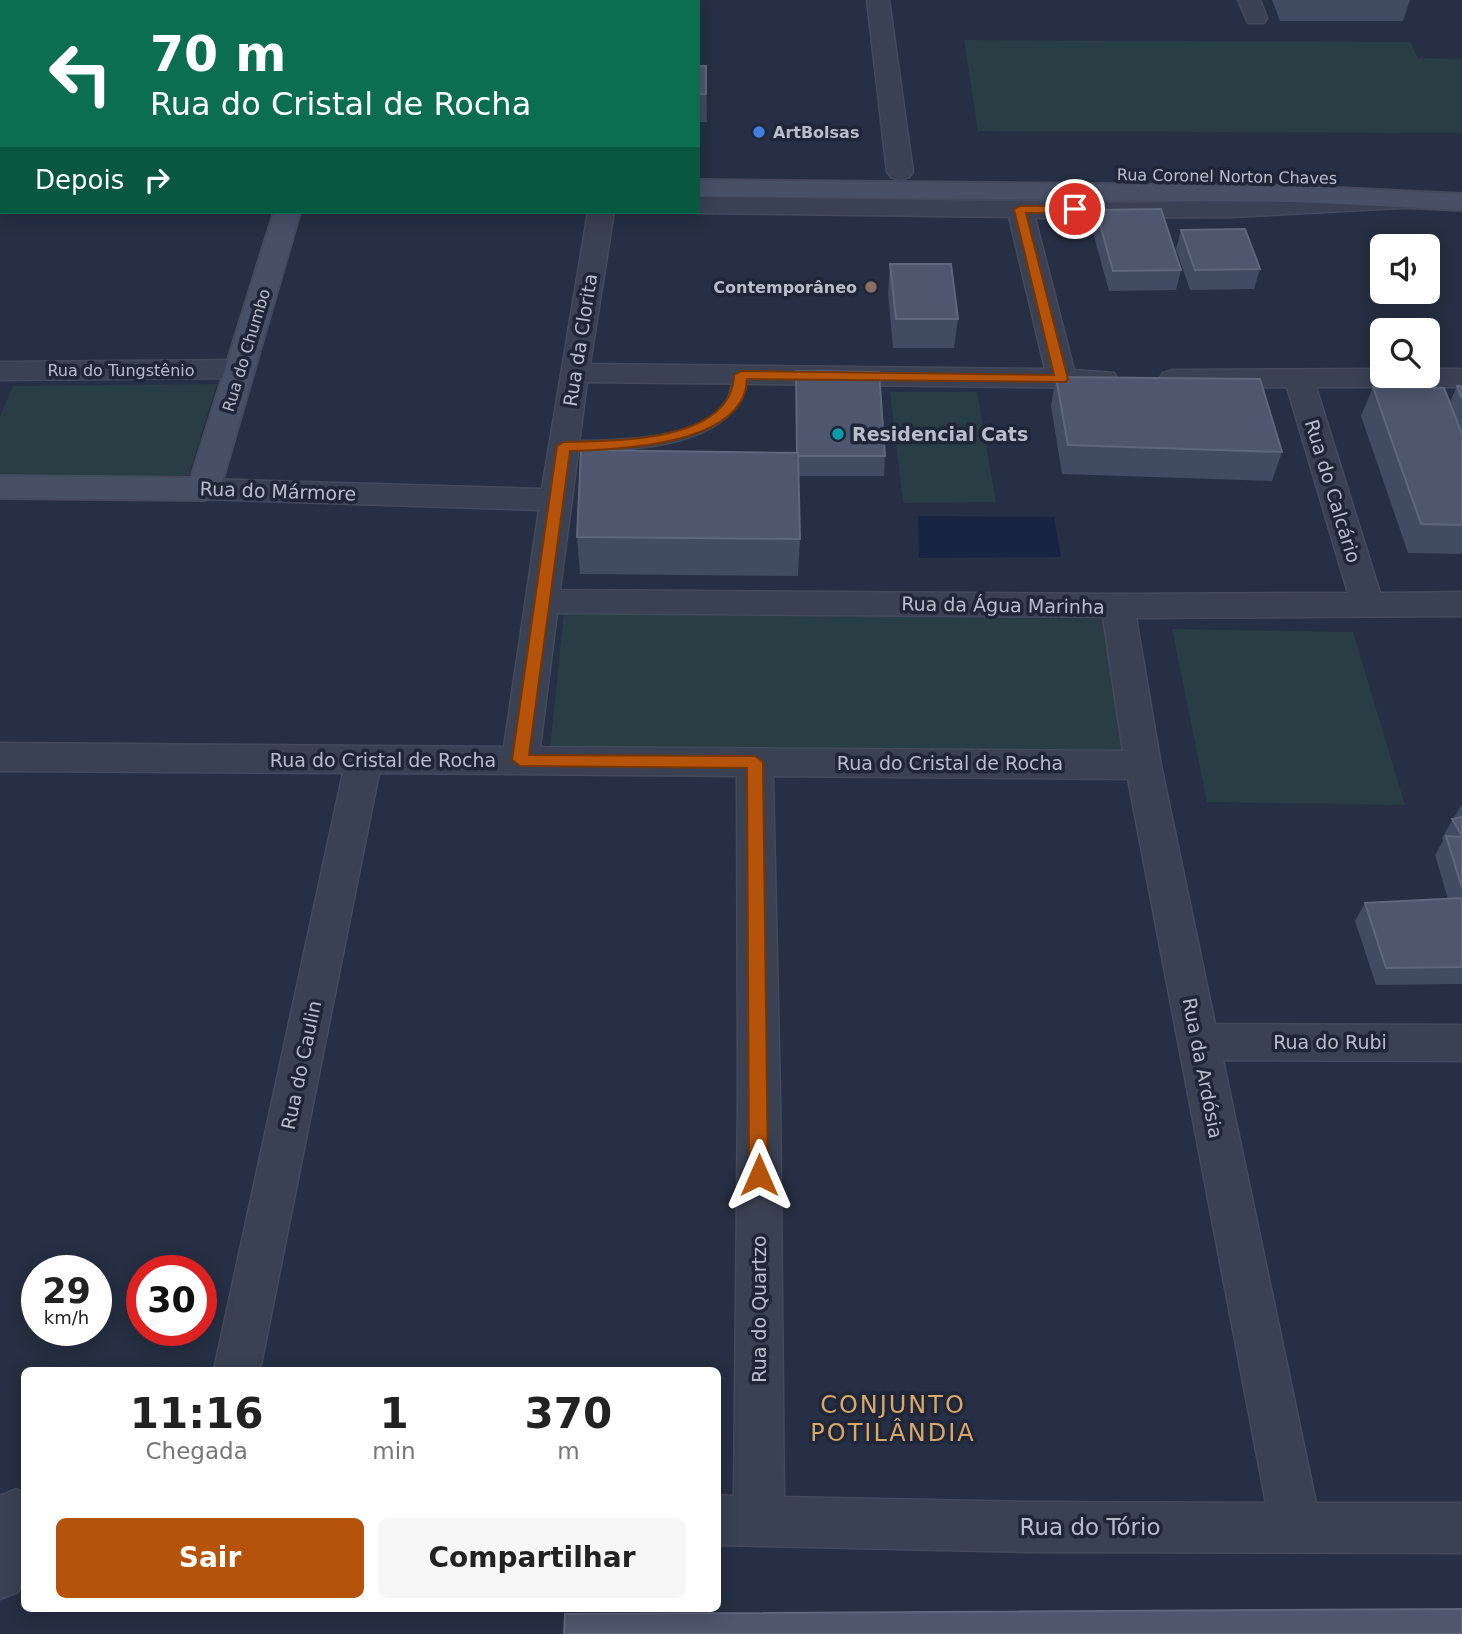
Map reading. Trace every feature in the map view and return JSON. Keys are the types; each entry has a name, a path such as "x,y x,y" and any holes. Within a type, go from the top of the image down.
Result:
{"main road":[{"name":"Rua Coronel Norton Chaves","path":"700,171 1462,178"},
{"name":"Rua Coronel Norton Chaves","path":"700,188 1294,194 1462,202"},
{"name":"Rua do Chumbo","path":"204,489 286,214"},
{"name":"Rua do Mármore","path":"0,487 204,489"}],"street":[{"path":"878,0 901,172"},
{"name":"Rua Coronel Norton Chaves","path":"700,205 1020,209 1278,208 1425,201"},
{"path":"1020,209 1062,379"},
{"name":"Rua da Clorita","path":"520,760 573,373 601,214"},
{"name":"Rua do Tungstênio","path":"0,371 241,369"},
{"path":"573,373 1062,379 1462,378"},
{"name":"Rua do Calcário","path":"1299,379 1367,603"},
{"name":"Rua do Mármore","path":"204,489 556,500"},
{"name":"Rua da Água Marinha","path":"543,601 1118,606 1462,604"},
{"name":"Rua da Ardósia","path":"1118,606 1143,765 1296,1528"},
{"name":"Rua do Cristal de Rocha","path":"0,757 1143,765"},
{"name":"Rua do Caulin","path":"238,1367 364,759"},
{"name":"Rua do Quartzo","path":"738,1520 759,1095 755,762"},
{"name":"Rua do Rubi","path":"1197,1042 1462,1043"},
{"path":"0,1574 13,1514"},
{"name":"Rua do Tório","path":"738,1520 1028,1527 1462,1528"}],"lane":[{"path":"564,446 628,445 690,432 713,419 731,404 740,390 741,375"}],"shaded area":[{"path":"964,40 1410,42 1418,58 1462,59 1462,133 978,131"},
{"path":"217,384 188,478 0,480 0,416 13,386"},
{"path":"890,392 977,392 996,502 903,503"},
{"path":"564,612 1104,619 1128,755 550,748"},
{"path":"1172,629 1353,632 1405,805 1207,802"}],"water":[{"path":"918,516 1054,517 1061,557 919,558"}],"building":[{"path":"700,66 706,66 706,94 700,94"},
{"path":"1161,209 1181,270 1113,271 1096,210"},
{"path":"1245,229 1260,269 1195,270 1181,230"},
{"path":"890,264 951,264 958,319 896,319"},
{"name":"Residencial Cats","path":"796,371 879,372 885,456 798,456"},
{"path":"1056,377 1260,379 1282,452 1068,445"},
{"path":"1457,386 1462,386 1462,399"},
{"path":"1373,388 1444,388 1462,434 1462,525 1421,524"},
{"path":"581,450 798,453 800,539 577,537"},
{"path":"1462,817 1462,836 1452,819"},
{"path":"1446,836 1462,837 1462,888"},
{"path":"1462,898 1462,967 1386,968 1365,903"},
{"path":"1462,1609 1462,1634 564,1634 565,1614"}],"place":[{"name":"ArtBolsas","path":"759,132"},
{"name":"Contemporâneo","path":"871,287"},
{"name":"Residencial Cats","path":"838,434"}],"district":[{"name":"CONJUNTO POTILÂNDIA","path":"893,1419"}],"route":[{"path":"759,1175 755,762 520,760 564,446 628,445 690,432 713,419 731,404 740,390 741,375 1062,379 1020,209 1075,209"}]}
